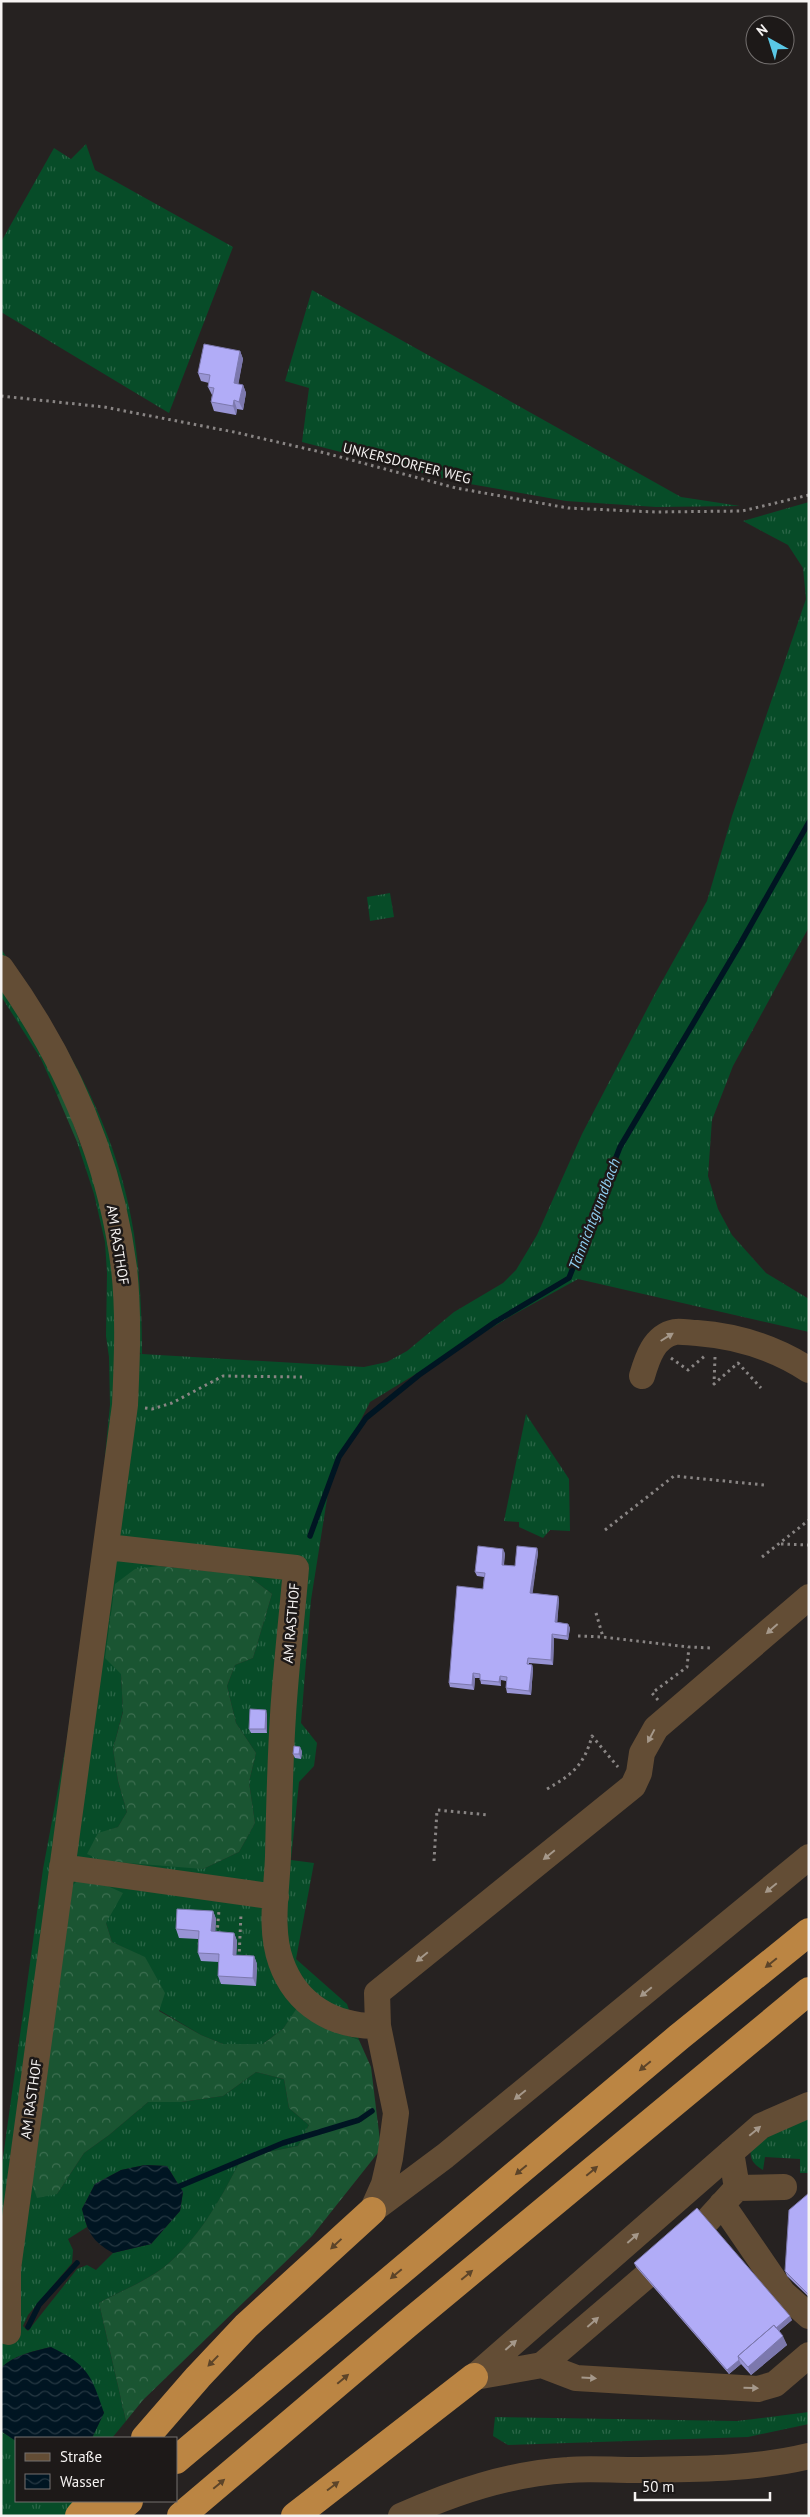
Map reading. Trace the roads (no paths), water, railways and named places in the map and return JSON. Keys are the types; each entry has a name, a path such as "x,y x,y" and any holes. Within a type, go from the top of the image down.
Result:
{"highway":[{"path":"178,2458 679,2037 809,1932"},
{"path":"182,2516 405,2326 809,1991"},
{"path":"146,2437 246,2326 372,2211"},
{"path":"295,2516 474,2377"},
{"path":"79,2516 91,2502"},
{"path":"111,2516 128,2502"}],"lane":[{"name":"AM RASTHOF","path":"1,968 23,998 51,1045 88,1122 99,1154 112,1207 124,1269 127,1319 125,1405 8,2269 8,2332"},
{"path":"642,1376 649,1352 674,1332 724,1336 763,1346 809,1370"},
{"name":"AM RASTHOF","path":"107,1547 296,1568 283,1715 275,1902"},
{"path":"372,2211 384,2184 390,2158 396,2113 378,2026 377,1993 633,1786 640,1773 642,1753 656,1728 809,1597"},
{"path":"372,2211 453,2149 809,1858"},
{"path":"62,1867 275,1902 276,1945 289,1981 303,1998 335,2020 356,2026 378,2026"},
{"path":"474,2377 760,2126 807,2103"},
{"path":"731,2152 722,2205 784,2293 809,2316"},
{"path":"722,2205 784,2187"},
{"path":"474,2377 542,2365 645,2277"},
{"path":"542,2365 576,2378 758,2388 775,2384 809,2355"},
{"path":"401,2516 445,2496 509,2477 568,2470 744,2467 777,2464 809,2456"}],"water":[{"path":"145,2165 167,2166 183,2192 180,2211 151,2244 113,2253 92,2236 82,2209 95,2184 121,2170"},
{"path":"51,2347 73,2359 86,2372 96,2389 104,2413 92,2437 15,2437 15,2440 1,2431 1,2368 12,2360 31,2352"}],"waterway":[{"name":"Tännichtgrundbach","path":"310,1536 339,1457 366,1418 419,1375 495,1322 569,1278 620,1147 739,946 809,822"},
{"path":"180,2186 283,2143 359,2120 372,2111"},
{"path":"28,2327 39,2305 77,2263"}]}
